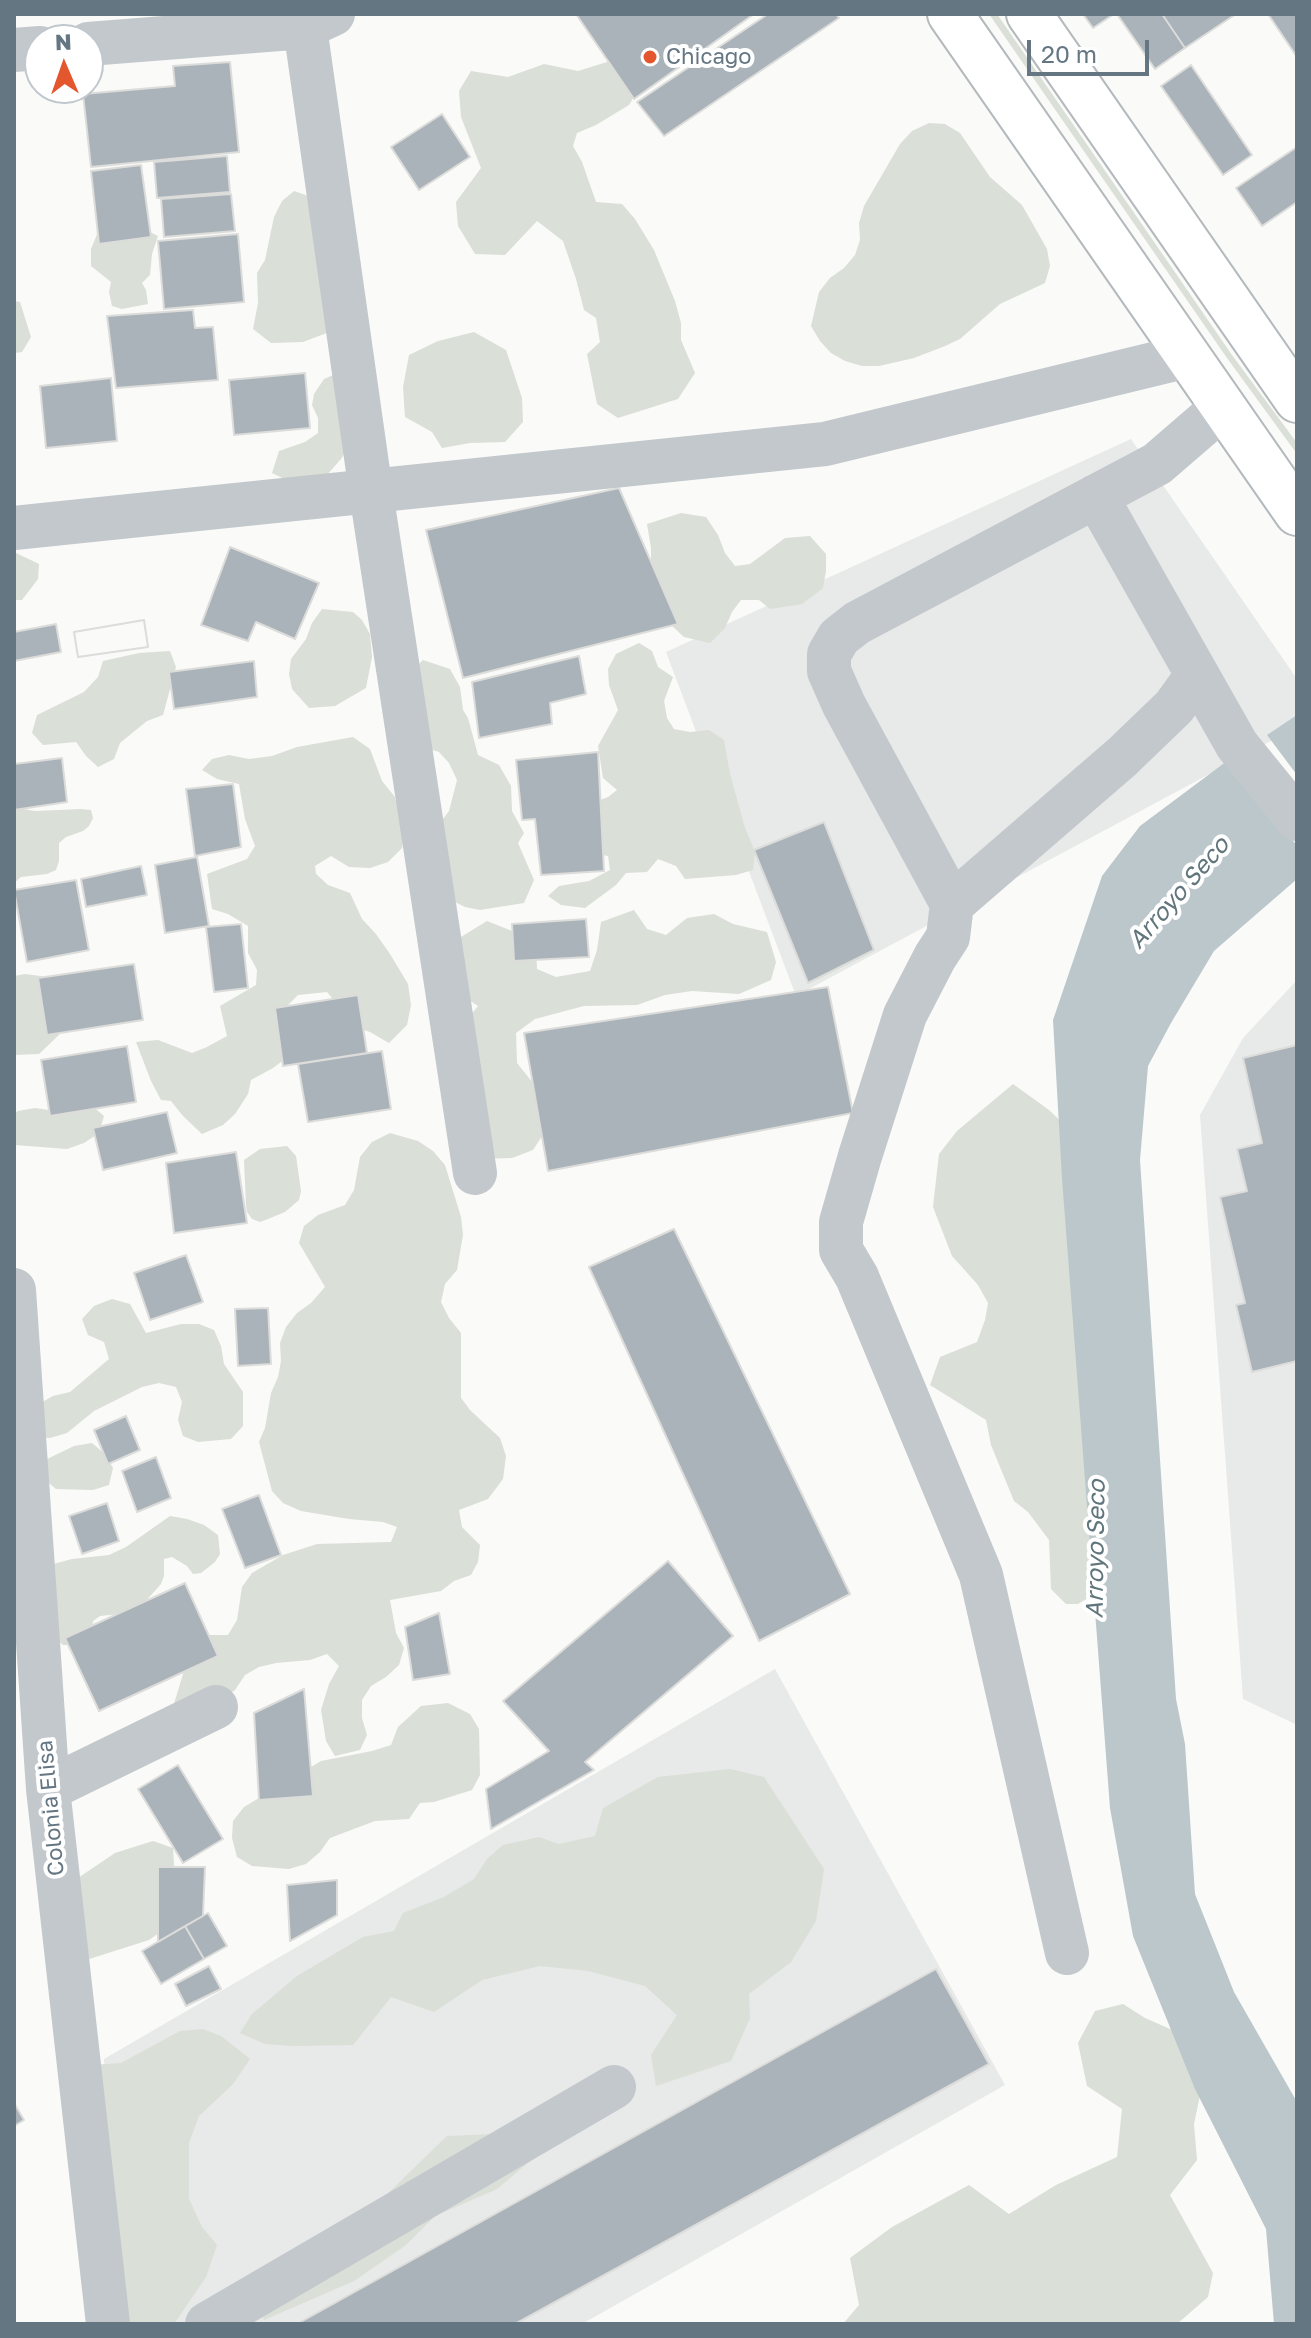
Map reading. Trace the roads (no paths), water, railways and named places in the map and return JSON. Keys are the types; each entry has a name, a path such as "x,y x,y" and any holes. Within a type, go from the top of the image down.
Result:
{"highway":[{"path":"950,14 1297,513"},
{"path":"1029,14 1297,400"}],"street":[{"path":"104,42 319,20 371,492 475,1173"},
{"path":"14,528 825,444 1187,356"},
{"path":"1067,1953 981,1575 857,1277 841,1250 841,1222 905,1015 948,937 952,904 844,705 829,671 829,654 839,637 857,623 1157,464 1223,407"},
{"path":"1096,496 1237,745 1297,819"},
{"path":"952,904 1122,757 1174,707 1197,675"},
{"name":"Colonia Elisa","path":"14,1290 21,1482 48,1789 108,2324"},
{"path":"48,1789 216,1707"},
{"path":"207,2324 614,2087"}],"water":[{"path":"1297,715 1297,775 1267,735"},
{"name":"Arroyo Seco","path":"1231,758 1297,846 1297,879 1214,951 1171,1023 1148,1066 1140,1160 1176,1699 1185,1744 1195,1894 1234,1992 1297,2102 1297,2324 1274,2324 1266,2229 1195,2089 1133,1936 1110,1808 1062,1178 1053,1020 1102,876 1140,826"}],"place":[{"name":"Chicago","path":"650,57"}]}
